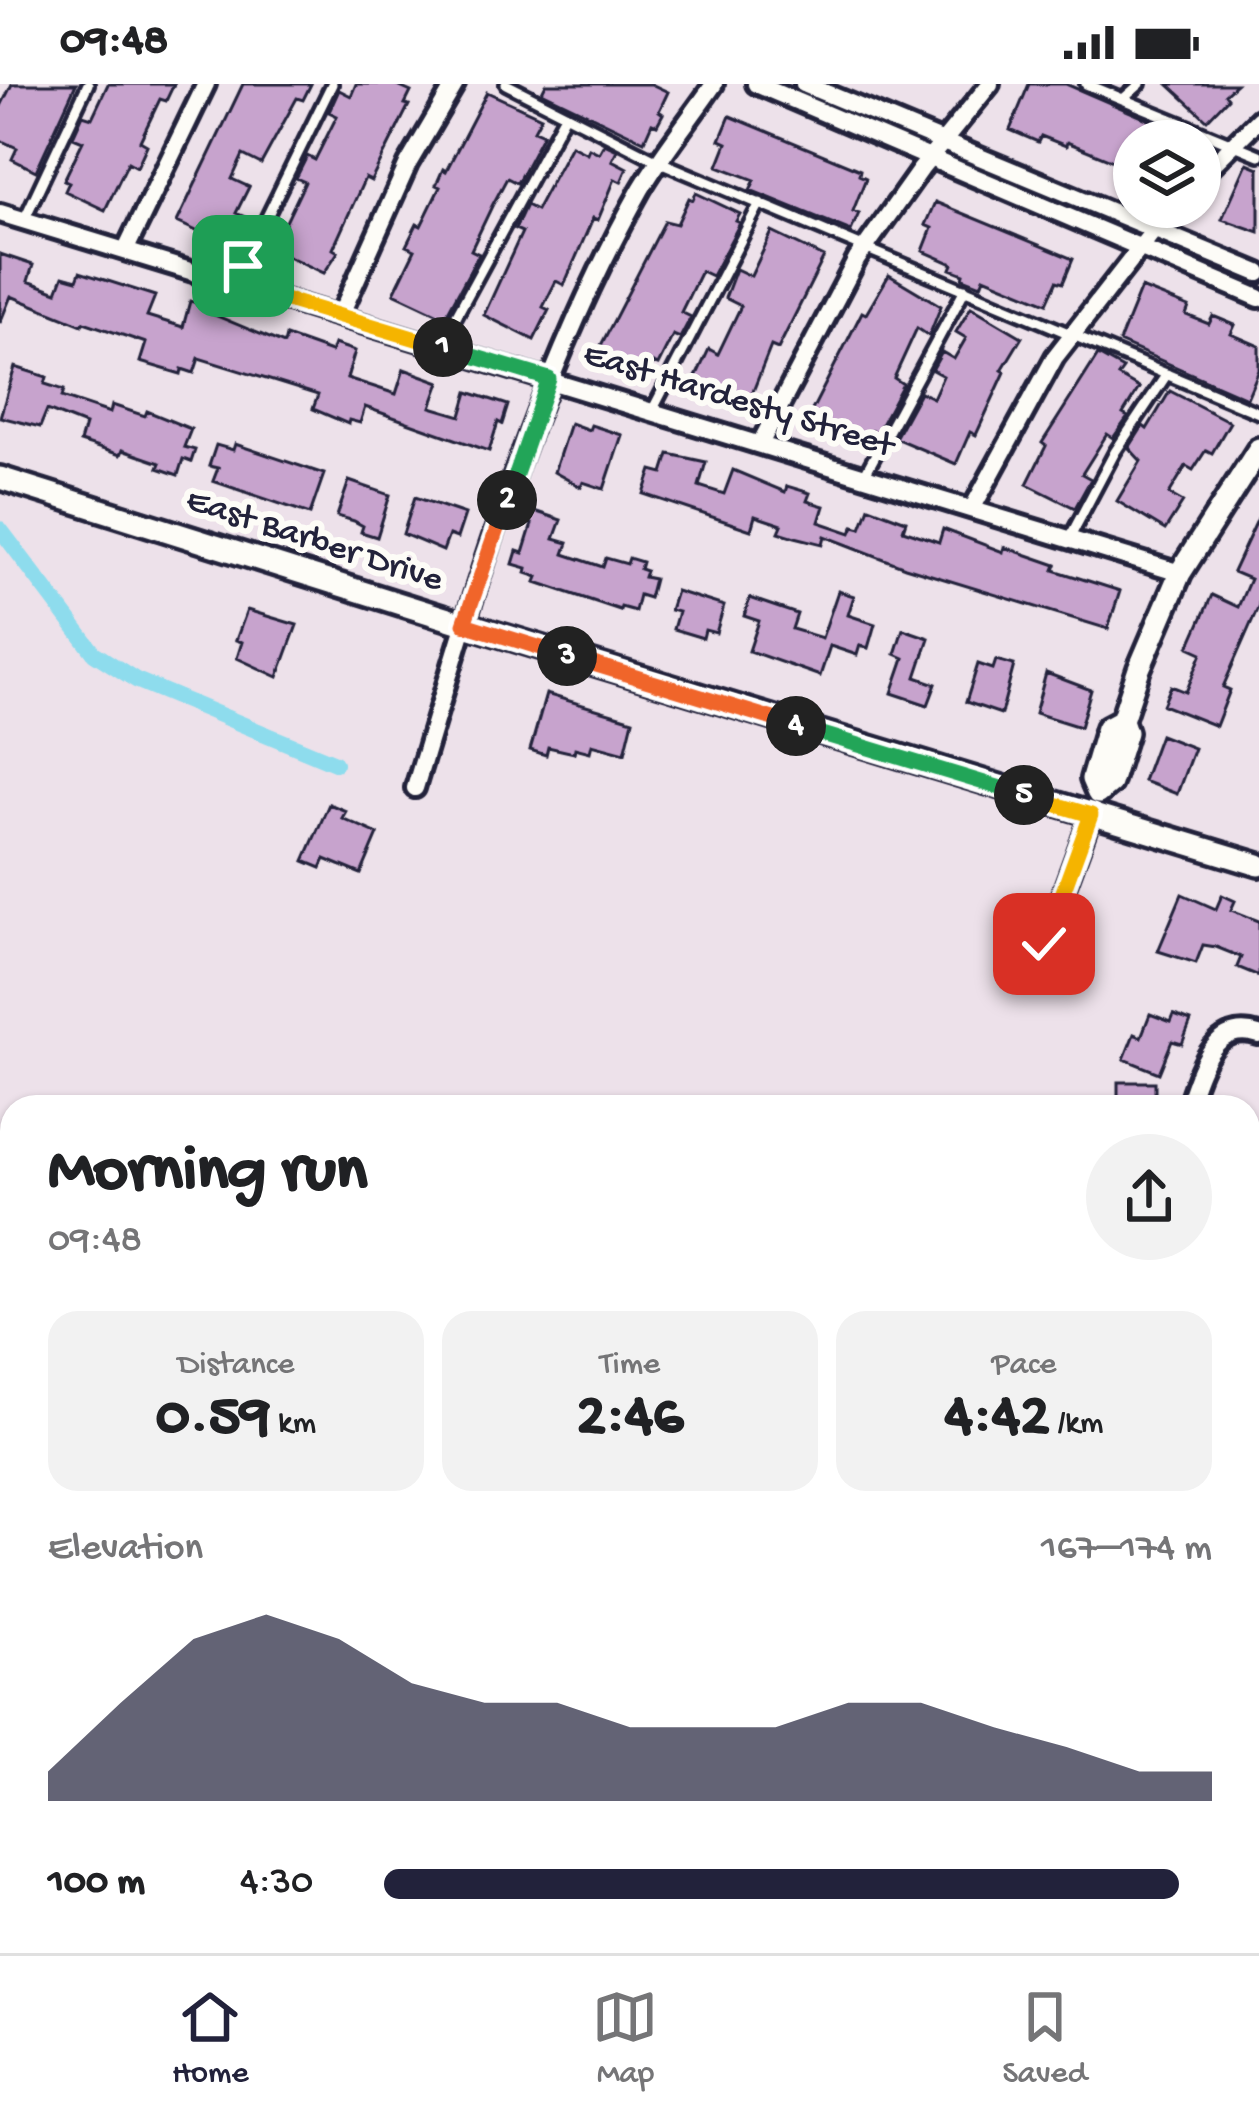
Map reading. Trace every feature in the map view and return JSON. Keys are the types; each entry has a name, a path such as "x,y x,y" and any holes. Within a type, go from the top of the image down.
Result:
{"street":[{"path":"125,251 206,84"},
{"path":"340,316 408,164 455,84"},
{"path":"415,788 464,624 549,379 642,188 714,84"},
{"path":"756,84 1259,298"},
{"path":"804,84 1113,212"},
{"path":"760,444 866,248 990,84"},
{"path":"1221,155 1259,118"},
{"name":"East Hardesty Street","path":"0,213 1180,573"},
{"path":"972,509 1071,334 1153,228 1259,273"},
{"path":"1044,944 1098,793 1092,779 1107,728 1122,720 1180,573 1259,449"},
{"name":"East Barber Drive","path":"0,478 1259,865"},
{"path":"1192,1095 1211,1048 1226,1033 1244,1030 1259,1035"}],"lane":[{"path":"24,220 88,84"},
{"path":"234,284 332,84"},
{"path":"506,84 660,162 1259,413"},
{"path":"1086,84 1259,155"},
{"path":"1123,99 1140,84"},
{"path":"440,346 564,117"},
{"path":"652,411 760,203"},
{"path":"864,476 965,289"},
{"path":"1069,539 1115,452 1167,374"}],"building":[{"path":"12,84 76,84 36,171 12,159 17,148 0,140 0,108"},
{"path":"108,84 174,84 166,101 160,99 140,141 147,145 137,167 128,162 105,210 65,191 69,182 64,180 83,141 73,137 83,115 92,118"},
{"path":"243,84 311,84 303,100 297,98 261,164 243,155 232,179 249,187 236,213 245,217 227,245 177,222"},
{"path":"356,84 393,84 411,92 405,104 409,105 371,181 365,178 333,249 338,252 324,273 273,249 305,182 296,178 307,156 315,160 337,116 329,112 339,90 351,96"},
{"path":"546,84 651,84 668,92 659,111 663,114 657,125 652,123 644,141 542,92"},
{"path":"1029,84 1066,84 1149,120 1113,120 1113,161 1067,142 1066,146 1041,136 1038,142 1010,130"},
{"path":"1168,84 1236,84 1207,120"},
{"path":"487,92 541,117 534,130 543,134 517,183 507,178 492,206 471,250 479,254 445,317 394,293 415,250 406,246 417,224 421,226 440,187 436,185 443,169 446,171"},
{"path":"730,116 860,170 859,175 866,178 851,231 750,190 755,180 718,166 727,143 720,140"},
{"path":"604,144 617,150 612,160 627,168 621,182 615,179 598,220 593,218 564,285 556,281 534,340 484,315 522,232 515,229 526,205 536,210 571,145 599,153"},
{"path":"1247,163 1259,168 1259,232 1222,219"},
{"path":"696,193 740,214 736,221 740,223 712,276 701,271 681,312 691,317 680,338 673,335 648,376 598,351 665,221 677,224"},
{"path":"935,202 1073,259 1063,283 1057,281 1047,303 984,277 981,285 963,278 964,274 951,269 953,264 923,251 932,228 925,225"},
{"path":"772,232 824,257 778,349 771,346 748,404 695,379 709,349 718,354 741,306 725,298 736,269 751,276"},
{"path":"0,254 33,265 28,281 57,292 63,276 77,280 80,272 155,296 147,316 183,327 190,301 214,308 212,314 284,344 286,336 331,352 334,344 355,351 347,378 396,394 404,369 440,382 431,407 461,416 468,392 508,405 502,424 498,422 489,451 365,407 360,423 349,420 348,424 313,409 318,395 199,358 194,373 182,369 181,374 140,362 146,343 82,325 11,296 0,323"},
{"path":"889,275 941,306 929,336 917,328 894,378 903,384 867,442 809,416 862,312 866,314"},
{"path":"1141,288 1189,307 1186,315 1209,324 1213,316 1235,325 1231,334 1259,346 1259,370 1247,398 1119,342"},
{"path":"971,307 1022,337 1002,370 976,435 970,432 956,464 895,438 920,392 933,398 943,376 932,370 942,352 954,359 966,338 956,332"},
{"path":"1098,355 1123,369 1118,376 1139,388 1123,414 1128,417 1113,438 1107,434 1082,474 1091,479 1075,508 1027,484 1046,446 1042,443"},
{"path":"15,367 47,377 45,384 64,390 62,397 110,413 112,405 145,416 147,411 191,429 184,447 195,450 191,462 183,459 178,475 158,468 160,463 122,450 120,455 80,442 85,425 47,410 40,427 0,417"},
{"path":"1170,391 1230,422 1212,453 1206,450 1193,470 1186,466 1169,494 1183,502 1165,530 1117,501 1141,461 1129,448"},
{"path":"570,423 622,435 604,489 583,482 581,487 554,472"},
{"path":"235,444 324,474 310,514 213,481 218,468 209,466 216,445 233,450"},
{"path":"669,454 706,462 699,486 724,494 733,470 785,492 787,486 810,493 807,501 824,506 819,522 851,533 854,526 861,528 869,507 906,521 903,530 939,542 943,529 1003,552 1004,547 1056,565 1054,570 1120,591 1108,629 905,567 825,536 823,544 795,537 779,532 782,525 755,516 751,530 644,494 652,470 663,473"},
{"path":"349,481 390,495 377,537 337,516"},
{"path":"415,497 465,514 457,538 449,535 443,551 403,534"},
{"path":"531,510 561,520 554,539 568,543 564,554 603,567 606,558 627,564 629,558 642,562 644,577 654,579 649,598 639,595 635,611 620,610 536,582 538,577 526,573 527,568 513,564 517,551 523,553"},
{"path":"1259,516 1259,605 1223,687 1230,690 1216,726 1163,705 1171,686 1186,692 1202,653 1189,647 1212,595 1238,607 1250,579 1233,572"},
{"path":"676,591 724,606 716,633 705,630 703,638 673,629 678,612 670,610"},
{"path":"838,591 854,596 848,615 875,624 868,648 860,645 857,655 830,646 820,676 749,651 759,621 744,616 750,598 797,614 792,629 822,638"},
{"path":"247,610 297,625 278,677 237,658 242,642 236,640"},
{"path":"903,629 929,638 916,677 936,684 928,705 892,693 904,658 895,654"},
{"path":"996,660 1014,665 1001,714 966,702 978,664 993,669"},
{"path":"1046,673 1091,690 1080,727 1035,713"},
{"path":"546,694 633,720 625,753 592,744 590,752 548,747 546,755 530,750"},
{"path":"1160,735 1194,748 1177,794 1143,781"},
{"path":"329,804 346,811 342,818 378,834 361,874 325,859 321,868 304,861"},
{"path":"1182,894 1216,909 1222,895 1235,901 1231,910 1259,921 1259,976 1237,967 1241,957 1216,947 1203,945 1196,963 1158,951"},
{"path":"1150,1014 1171,1022 1174,1015 1191,1021 1182,1044 1172,1041 1159,1073 1124,1059 1134,1034 1141,1037"},
{"path":"1118,1082 1155,1082 1155,1095 1118,1095"}],"waterway":[{"path":"0,529 94,653 136,680 335,763"}],"route":[{"path":"243,266 234,284 549,379 464,624 1091,815 1044,944"}]}
